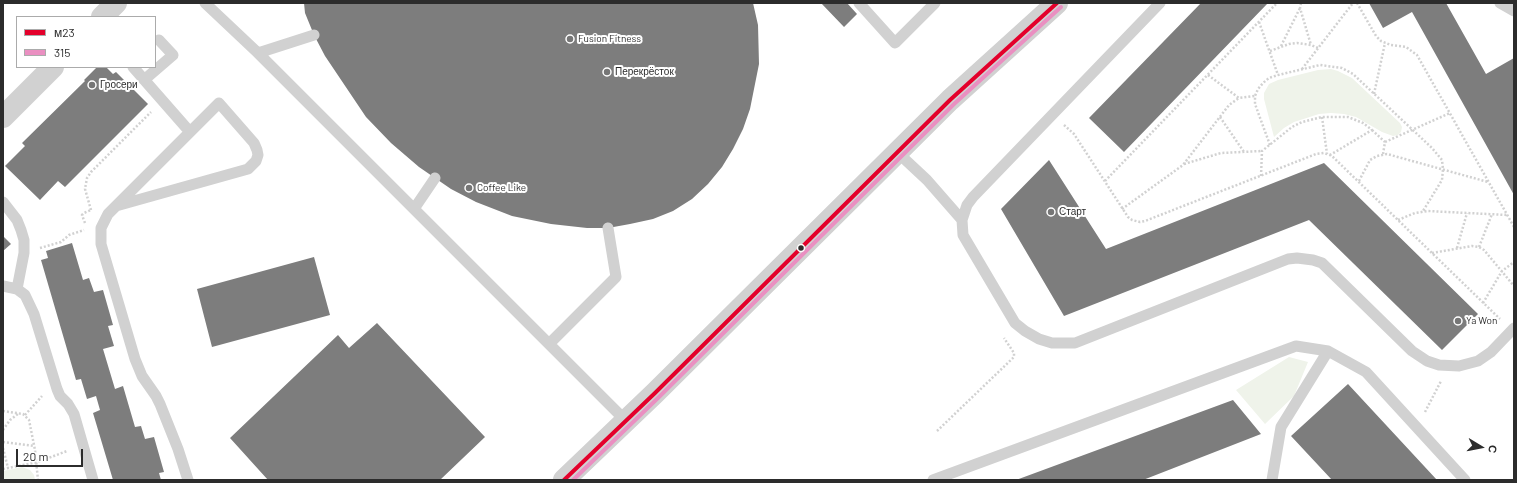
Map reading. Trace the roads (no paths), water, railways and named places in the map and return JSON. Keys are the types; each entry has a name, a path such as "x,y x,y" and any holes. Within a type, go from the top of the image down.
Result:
{"street":[{"path":"103,16 116,3"},
{"path":"564,480 950,100 1057,3"},
{"path":"3,117 52,68"}],"lane":[{"path":"205,3 626,420"},
{"path":"859,3 895,43 935,3"},
{"path":"1160,3 972,197 966,205 962,220 963,235 1015,323 1039,339 1052,342 1075,342 1288,259 1304,258 1322,263 1412,351 1427,361 1449,367 1478,361 1491,352 1514,328"},
{"path":"1500,3 1514,11"},
{"path":"258,54 314,35"},
{"path":"144,80 173,55 159,40"},
{"path":"134,68 190,132"},
{"path":"116,206 248,169 256,161 258,155 257,150 254,143 219,103 190,132 116,206 108,214 103,223 100,234 101,244 135,359 142,376 152,389 160,404 178,449 188,480"},
{"path":"897,152 927,180 962,220"},
{"path":"414,209 435,178"},
{"path":"3,202 11,212 21,230 24,240 24,253 17,289"},
{"path":"548,344 616,277 608,228"},
{"path":"3,286 17,289 26,295 34,314 60,396 68,404 74,414 93,480"},
{"path":"933,480 1296,346 1328,351 1366,372 1465,480"},
{"path":"1272,480 1281,427 1328,351"}],"place":[{"name":"Fusion Fitness","path":"570,39"},
{"name":"Перекрёсток","path":"607,72"},
{"name":"Гросери","path":"92,85"},
{"name":"Coffee Like","path":"469,188"},
{"name":"Старт","path":"1051,212"},
{"name":"Ya Won","path":"1458,321"}]}
